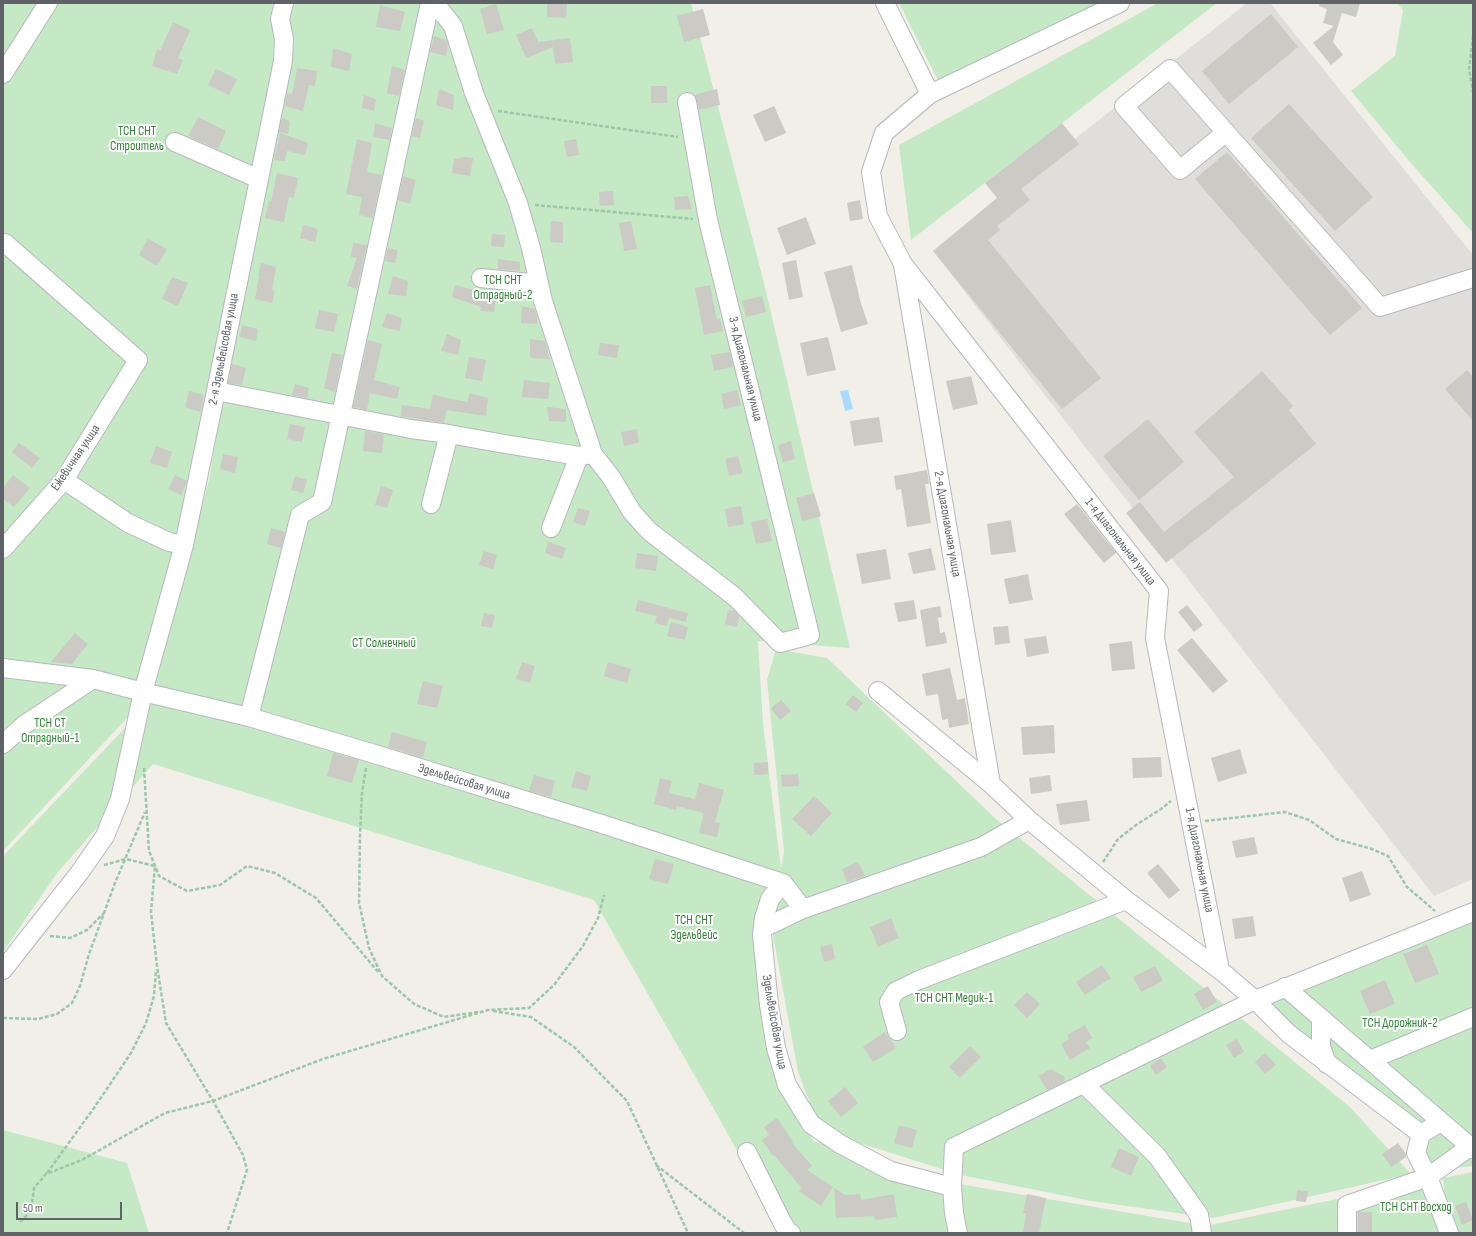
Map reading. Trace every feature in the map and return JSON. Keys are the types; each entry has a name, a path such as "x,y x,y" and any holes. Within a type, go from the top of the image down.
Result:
{"street":[{"path":"3,74 48,3"},
{"name":"2-я Эдельвейсовая улица","path":"3,970 80,872 104,836 120,799 143,692 184,545 216,391 283,61 284,39 280,19 284,3"},
{"path":"249,717 300,515 322,502 430,3"},
{"path":"435,3 453,26 474,93 518,203 531,248 543,301 586,455 551,528"},
{"path":"885,3 930,94"},
{"path":"903,264 878,216 872,172 884,133 930,94 1120,3"},
{"path":"1225,133 1180,170 1124,106 1170,69 1225,133 1380,306 1473,278"},
{"name":"3-я Диагональная улица","path":"586,455 611,477 632,512 649,531 735,597 780,643 810,635 708,220 687,102"},
{"path":"175,142 259,179"},
{"name":"Ежевичная улица","path":"3,549 64,480 138,360 4,245"},
{"name":"2-я Диагональная улица","path":"903,264 990,784"},
{"name":"1-я Диагональная улица","path":"903,264 1159,591 1155,638 1220,970"},
{"path":"481,278 539,284"},
{"path":"216,391 410,429 586,455"},
{"path":"431,504 449,434"},
{"path":"64,480 128,523 169,542 184,545"},
{"name":"Эдельвейсовая улица","path":"3,668 93,679 249,717 602,824 783,883 770,899 764,918 762,935 769,1005 776,1048 787,1085 811,1124 840,1144 891,1171 952,1187"},
{"path":"3,744 24,725 93,679"},
{"path":"878,691 1126,900 1220,970 1255,1000 1289,1034 1421,1134"},
{"path":"770,925 803,909 981,847 1030,820"},
{"path":"783,883 803,909"},
{"path":"897,1031 889,1002 896,991 919,980 1126,900"},
{"path":"958,1233 952,1187 954,1148 1255,1000 1473,912"},
{"path":"1285,988 1472,1147 1428,1177 1347,1205 1347,1233"},
{"path":"1370,1060 1473,1017"},
{"path":"1321,1018 1321,1046 1327,1064"},
{"path":"1084,1084 1157,1156 1199,1215 1202,1233"},
{"path":"1441,1122 1421,1134 1416,1153 1428,1177 1449,1233"},
{"path":"746,1152 782,1222 790,1233"}],"path":[{"path":"1473,36 1469,69 1473,92"},
{"path":"481,109 694,139"},
{"path":"518,203 708,220"},
{"path":"368,752 362,792 360,821 359,903 369,948 382,976"},
{"path":"144,761 149,851 159,876 187,891 220,885 247,866 275,873 316,898 382,976 414,1004 444,1017 488,1010 529,1008 554,985 583,946 598,918 604,895"},
{"path":"1095,874 1118,839 1161,809 1185,789"},
{"path":"3,1018 38,1019 56,1014 72,1002 80,986 89,954 115,883 146,810"},
{"path":"1191,822 1285,812 1309,820 1336,839 1372,849 1388,856 1407,887 1447,922"},
{"path":"103,865 126,859 155,866"},
{"path":"155,866 151,912 156,966 166,1023 214,1101 243,1155 246,1170 227,1233"},
{"path":"35,930 50,936 70,938 87,930 104,912"},
{"path":"20,1222 31,1211 34,1188 94,1108 130,1053 146,1023 154,996 156,966"},
{"path":"46,1174 82,1160 165,1113 214,1101 323,1059 488,1010 530,1017 574,1048 627,1101 688,1233"},
{"path":"656,1165 744,1233"}],"shaded area":[{"path":"1247,3 1270,3 1473,255 1473,879 1434,896 933,251"}],"green space":[{"path":"3,3 691,3 763,279 850,648 758,641 763,724 781,869 784,851 767,680 776,649 827,658 996,819 1350,1107 1411,1174 1213,1218 1091,1201 961,1175 853,1141 815,1116 798,1072 773,935 779,892 766,932 780,1035 813,1141 965,1185 1207,1226 1208,1233 782,1233 719,1118 594,900 153,764 57,873 3,952 3,856 146,706 140,704 3,851 3,676 65,686 3,671","holes":["277,131 219,421 209,480 195,531"]},
{"path":"899,3 1105,3 942,88"},
{"path":"1158,3 1217,3 911,240 899,145"},
{"path":"1397,3 1473,3 1473,233 1410,162 1351,91 1395,56 1403,10"},
{"name":"ТСН Дорожник-2","path":"1473,915 1473,1166 1429,1170 1420,1151 1426,1137 1319,1052 1266,1002"},
{"path":"3,1130 127,1163 149,1233 3,1233"},
{"path":"1473,1172 1473,1233 1455,1233 1445,1197 1443,1178"},
{"name":"ТСН СНТ Восход","path":"1435,1179 1450,1233 1212,1233 1210,1225"}],"water":[{"path":"848,390 853,409 845,411 840,391"}],"building":[{"path":"547,3 567,3 566,18 547,17"},
{"path":"1320,3 1360,3 1356,17 1342,13 1333,42 1343,55 1331,65 1313,43 1334,26 1323,23 1327,9 1319,6"},
{"path":"496,4 504,30 487,34 480,9"},
{"path":"380,5 405,12 400,31 376,27"},
{"path":"703,9 710,35 684,42 677,16"},
{"path":"1271,14 1298,47 1229,104 1202,71"},
{"path":"173,22 190,30 178,58 183,60 177,74 152,66 157,49 160,51"},
{"path":"532,28 538,42 570,38 573,62 555,64 553,47 526,58 516,35"},
{"path":"434,36 446,40 448,45 446,56 430,52"},
{"path":"333,48 352,54 349,71 331,67"},
{"path":"392,66 405,70 399,96 387,93"},
{"path":"297,68 317,71 315,86 309,85 303,111 285,106 287,93 292,94"},
{"path":"216,69 237,79 229,95 208,85"},
{"path":"651,86 667,86 667,103 651,103"},
{"path":"439,89 454,95 453,110 436,105"},
{"path":"717,89 720,105 699,110 697,100 694,95"},
{"path":"364,95 376,99 374,111 362,108"},
{"path":"1289,104 1373,197 1335,231 1251,138"},
{"path":"774,106 786,133 765,142 753,115"},
{"path":"198,117 226,131 218,149 188,136"},
{"path":"282,118 290,121 288,134 279,132"},
{"path":"416,118 424,121 420,138 412,136"},
{"path":"375,123 392,128 390,140 373,137"},
{"path":"1062,123 1079,144 1021,189 1030,200 997,226 1000,230 988,240 1101,378 1062,409 933,251 997,198 985,183"},
{"path":"280,133 308,143 305,155 287,151 285,161 274,160"},
{"path":"357,139 372,143 367,172 382,175 373,218 359,215 362,197 346,194"},
{"path":"576,139 579,155 567,157 564,141"},
{"path":"1227,152 1362,308 1330,335 1195,179"},
{"path":"465,157 473,158 470,176 452,173 454,159"},
{"path":"277,173 298,178 294,198 289,197 284,222 265,218 269,201 271,201"},
{"path":"403,176 416,180 410,204 398,200"},
{"path":"613,191 614,205 600,206 599,192"},
{"path":"688,196 692,209 675,210 674,197"},
{"path":"860,200 863,219 850,221 847,203"},
{"path":"806,217 816,244 787,255 777,228"},
{"path":"551,221 563,222 563,243 550,242"},
{"path":"631,221 637,249 624,251 619,223"},
{"path":"303,225 318,229 315,242 300,238"},
{"path":"492,234 505,235 504,247 491,246"},
{"path":"148,239 167,249 157,266 139,255"},
{"path":"353,243 367,245 357,289 347,286 357,258 351,257"},
{"path":"388,248 398,250 395,263 385,261"},
{"path":"498,259 520,262 520,271 498,269"},
{"path":"796,260 803,297 789,300 782,263"},
{"path":"261,263 276,267 272,290 275,291 272,303 255,299"},
{"path":"852,265 860,300 868,324 841,332 824,272"},
{"path":"393,276 408,281 406,296 388,294"},
{"path":"172,277 188,283 178,306 162,299"},
{"path":"455,285 496,296 494,312 480,311 481,307 452,297"},
{"path":"710,285 717,320 720,319 723,331 704,335 695,288"},
{"path":"762,296 766,312 746,317 742,301"},
{"path":"522,306 534,309 537,316 537,324 521,323"},
{"path":"319,310 338,314 334,332 315,328"},
{"path":"387,313 402,318 400,331 382,327"},
{"path":"242,325 258,329 256,341 240,337"},
{"path":"447,334 461,340 458,355 441,351"},
{"path":"828,337 836,370 807,376 800,343"},
{"path":"530,339 545,341 550,359 530,358"},
{"path":"368,340 382,344 374,380 400,387 397,399 370,393 367,410 353,407"},
{"path":"600,343 619,345 617,358 598,355"},
{"path":"730,352 733,367 714,371 711,355"},
{"path":"332,353 343,355 335,392 324,388"},
{"path":"469,357 486,360 482,381 465,378"},
{"path":"232,364 246,368 242,385 228,383"},
{"path":"1467,370 1473,377 1473,421 1445,389"},
{"path":"1262,371 1293,406 1289,410 1316,444 1166,563 1126,513 1140,502 1164,532 1234,477 1194,432"},
{"path":"971,376 978,404 953,410 946,381"},
{"path":"524,380 550,383 548,399 522,397"},
{"path":"295,384 309,388 307,398 292,395"},
{"path":"737,390 741,405 724,409 721,394"},
{"path":"189,391 204,395 201,412 185,407"},
{"path":"470,393 488,398 486,416 447,410 444,423 401,416 402,405 430,409 433,395 467,402"},
{"path":"547,407 566,409 566,422 549,421"},
{"path":"879,417 883,442 854,446 850,421"},
{"path":"1148,419 1184,462 1139,500 1103,456"},
{"path":"290,424 305,427 302,442 287,439"},
{"path":"637,429 639,443 624,446 621,432"},
{"path":"365,431 384,434 382,453 363,451"},
{"path":"791,441 795,459 783,462 778,445"},
{"path":"19,443 40,458 32,468 12,452"},
{"path":"156,446 172,452 167,468 150,463"},
{"path":"223,454 238,457 235,473 220,469"},
{"path":"738,456 743,473 729,476 725,459"},
{"path":"927,470 929,484 925,484 931,523 907,527 901,489 896,490 894,476"},
{"path":"13,475 30,488 14,507 3,499 3,488"},
{"path":"175,475 187,481 181,495 168,489"},
{"path":"295,476 307,480 303,493 291,490"},
{"path":"381,486 393,490 387,508 375,505"},
{"path":"814,493 821,516 802,521 796,498"},
{"path":"1077,504 1116,553 1104,563 1064,514"},
{"path":"741,506 744,524 728,527 725,509"},
{"path":"578,508 590,511 585,526 573,522"},
{"path":"767,519 772,541 756,544 751,522"},
{"path":"1011,520 1016,552 991,555 987,524"},
{"path":"271,528 285,532 281,548 267,544"},
{"path":"548,542 566,548 562,559 545,553"},
{"path":"931,548 936,570 913,574 908,553"},
{"path":"886,549 891,579 862,584 856,554"},
{"path":"484,551 497,555 493,569 479,565"},
{"path":"637,553 658,556 656,571 635,568"},
{"path":"1028,574 1033,600 1009,604 1004,579"},
{"path":"638,600 688,613 686,622 669,618 667,626 655,623 657,616 635,611"},
{"path":"914,600 917,619 898,622 894,603"},
{"path":"1187,605 1203,625 1194,632 1178,612"},
{"path":"940,606 942,617 938,618 940,633 945,632 947,643 926,647 920,610"},
{"path":"728,610 734,611 739,616 737,627 725,624"},
{"path":"484,613 495,615 492,628 481,626"},
{"path":"671,622 688,627 685,640 667,636"},
{"path":"1008,626 1010,643 995,645 993,627"},
{"path":"75,633 88,644 72,664 51,662"},
{"path":"1046,636 1049,653 1027,657 1024,639"},
{"path":"1192,638 1228,681 1213,693 1177,650"},
{"path":"1132,641 1135,669 1112,671 1109,644"},
{"path":"522,662 535,666 530,683 516,679"},
{"path":"608,662 631,669 627,683 604,676"},
{"path":"950,668 957,700 965,698 969,724 949,728 948,719 942,720 938,694 926,696 922,674"},
{"path":"423,681 443,686 437,708 417,704"},
{"path":"853,695 863,703 856,712 846,704"},
{"path":"781,700 791,711 780,720 771,708"},
{"path":"1054,725 1055,753 1023,755 1021,727"},
{"path":"392,732 427,742 423,758 388,747"},
{"path":"1240,749 1247,773 1218,782 1211,758"},
{"path":"333,753 359,760 352,783 327,776"},
{"path":"1161,757 1162,777 1133,778 1132,758"},
{"path":"768,762 768,774 754,775 754,763"},
{"path":"576,771 591,776 587,791 571,787"},
{"path":"798,774 799,786 782,787 781,775"},
{"path":"534,775 555,781 551,797 529,791"},
{"path":"1050,775 1052,791 1031,794 1029,778"},
{"path":"660,778 672,781 669,793 695,799 699,783 724,790 715,822 720,823 717,837 699,833 704,813 677,806 676,810 654,804"},
{"path":"814,796 832,813 811,836 792,819"},
{"path":"1087,800 1090,821 1060,825 1056,804"},
{"path":"1254,837 1258,854 1236,858 1232,841"},
{"path":"655,859 674,864 668,884 649,879"},
{"path":"858,862 865,876 847,882 842,869"},
{"path":"1158,864 1180,890 1169,899 1147,873"},
{"path":"1362,871 1371,895 1350,902 1342,878"},
{"path":"1253,916 1256,936 1235,939 1232,919"},
{"path":"891,918 899,938 878,947 870,927"},
{"path":"832,944 835,959 824,962 820,947"},
{"path":"1427,945 1439,974 1415,983 1403,954"},
{"path":"1102,965 1111,978 1085,995 1076,982"},
{"path":"1155,966 1163,981 1141,992 1133,977"},
{"path":"1385,980 1395,1004 1370,1014 1360,991"},
{"path":"1208,986 1217,1002 1203,1010 1194,994"},
{"path":"1027,992 1040,1004 1027,1018 1014,1005"},
{"path":"1085,1025 1092,1038 1086,1042 1090,1048 1070,1060 1061,1044 1069,1039 1067,1035"},
{"path":"885,1032 896,1048 873,1062 863,1047"},
{"path":"1237,1039 1244,1052 1234,1058 1226,1045"},
{"path":"970,1046 981,1057 960,1078 949,1067"},
{"path":"1265,1053 1276,1065 1265,1074 1255,1062"},
{"path":"1161,1058 1167,1067 1156,1075 1150,1066"},
{"path":"1051,1069 1065,1077 1064,1082 1047,1090 1039,1076"},
{"path":"845,1087 858,1103 841,1117 828,1101"},
{"path":"777,1118 793,1142 792,1143 812,1166 807,1170 833,1187 821,1206 799,1191 801,1187 774,1155 773,1156 762,1140 769,1135 764,1127"},
{"path":"899,1125 917,1130 912,1148 894,1143"},
{"path":"1398,1143 1406,1154 1406,1157 1391,1167 1382,1154"},
{"path":"1119,1148 1139,1157 1131,1176 1111,1167"},
{"path":"834,1188 845,1195 860,1194 861,1200 894,1194 897,1217 875,1220 874,1216 836,1218"},
{"path":"1297,1190 1308,1191 1306,1202 1296,1201"},
{"path":"1027,1194 1046,1198 1039,1233 1023,1233 1026,1213 1023,1213"},
{"path":"1466,1202 1473,1220 1462,1225 1455,1206"},
{"path":"1358,1212 1372,1212 1372,1233 1358,1233"}],"park label":[{"name":"ТСН СНТ Строитель","path":"137,140"},
{"name":"ТСН СНТ Отрадный-2","path":"503,288"},
{"name":"СТ Солнечный","path":"384,644"},
{"name":"ТСН СТ Отрадный-1","path":"50,732"},
{"name":"ТСН СНТ Эдельвейс","path":"694,928"},
{"name":"ТСН СНТ Медик-1","path":"954,999"}]}
